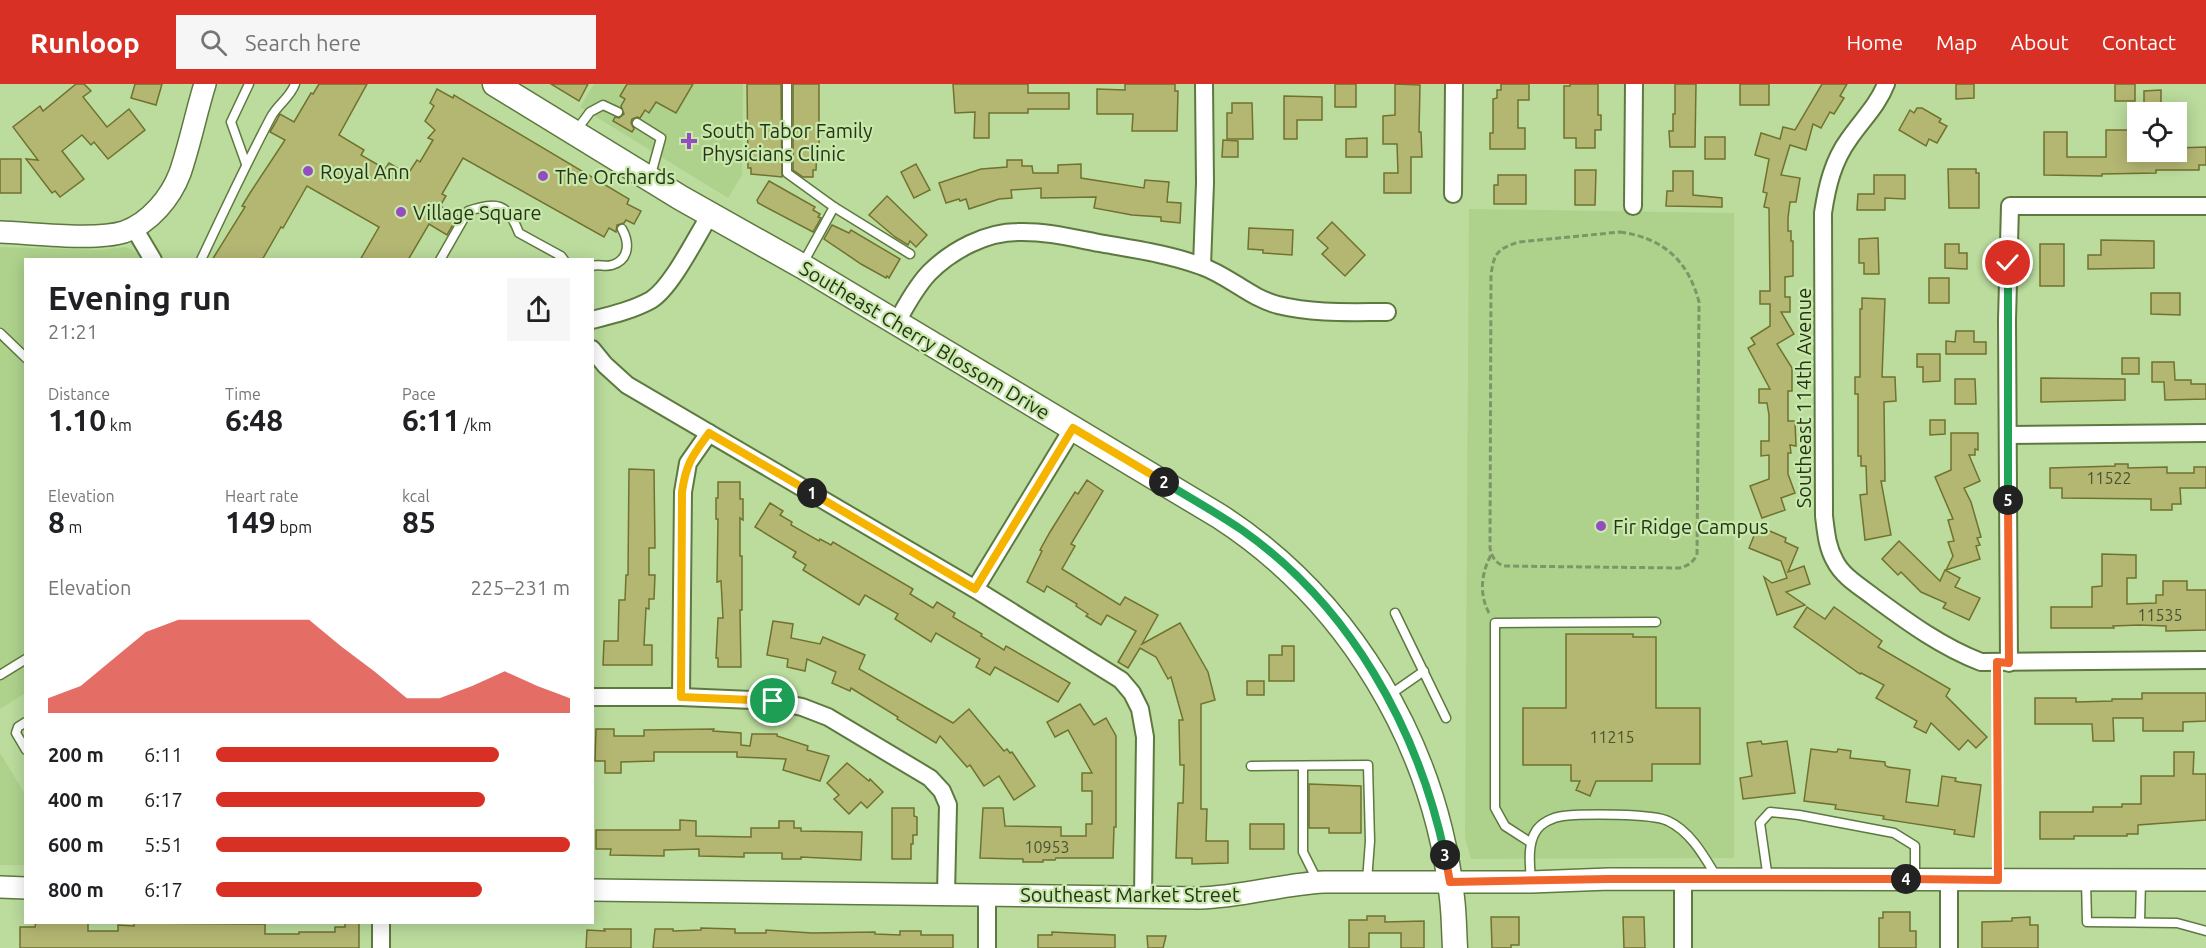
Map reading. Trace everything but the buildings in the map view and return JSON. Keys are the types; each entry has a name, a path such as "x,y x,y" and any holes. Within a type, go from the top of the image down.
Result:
{"main road":[{"name":"Southeast Cherry Blossom Drive","path":"495,84 710,215 897,322 1227,520 1272,554 1314,594 1334,618 1371,666 1388,696 1429,791 1438,823 1450,882 1455,948"}],"street":[{"path":"0,232 104,235 134,228 157,209 176,181 205,84"},
{"path":"1202,266 1205,183 1204,84"},
{"path":"1452,194 1454,84"},
{"path":"1633,206 1634,84"},
{"name":"Southeast 114th Avenue","path":"1886,84 1878,102 1849,140 1836,162 1827,185 1823,213 1824,516 1827,539 1835,562 1847,577 1906,620 1959,654 1982,662 2003,662"},
{"path":"2206,206 2010,206 2003,662 2206,660"},
{"path":"594,319 633,309 652,299 666,286 710,215"},
{"path":"134,228 152,258"},
{"path":"897,322 929,273 947,258 969,245 996,234 1018,232 1052,234 1162,255 1202,266 1276,304 1309,311 1387,312"},
{"path":"594,351 627,385 975,589 1121,680 1132,693 1140,709 1145,736 1143,897"},
{"path":"975,589 1073,428"},
{"path":"681,697 682,492 688,463 709,433"},
{"path":"2008,435 2206,433"},
{"path":"594,697 681,697 773,701 802,707 828,717 930,778 942,791 948,805 946,894"},
{"path":"1683,879 1683,948"},
{"name":"Southeast Market Street","path":"594,890 1226,897 1294,884 1318,882 1683,879 2206,880"},
{"path":"1948,948 1949,879"},
{"path":"0,887 24,888"},
{"path":"987,895 987,948"},
{"path":"381,924 381,948"}],"lane":[{"path":"246,164 231,122 249,84"},
{"path":"202,258 276,106 288,98 295,84"},
{"path":"787,84 787,173 834,207 910,254"},
{"path":"575,132 590,112 603,105 618,112"},
{"path":"637,123 661,138 650,178"},
{"path":"441,258 468,211 490,204 501,207 513,217 519,233 562,258"},
{"path":"802,266 834,207"},
{"path":"594,266 615,265 623,259 628,249 627,238 622,229"},
{"path":"0,333 24,356"},
{"path":"1395,613 1446,718"},
{"path":"1530,842 1505,826 1495,808 1495,623 1656,622"},
{"path":"0,675 24,660"},
{"path":"1388,696 1424,671"},
{"path":"24,723 18,727 16,733 24,747"},
{"path":"1251,766 1368,765 1370,841 1367,882"},
{"path":"1303,766 1303,852 1318,882"},
{"path":"1768,879 1760,823 1770,812 1894,833 1915,846 1915,879"},
{"path":"1531,882 1530,842 1536,830 1546,821 1562,816 1654,816 1670,821 1704,856 1717,879"},
{"path":"2086,880 2087,922 2177,923 2206,931"},
{"path":"2140,922 2141,880"}],"path":[{"path":"1491,555 1503,566 1514,568 1679,568 1687,566 1697,555 1699,302 1694,285 1685,269 1671,252 1653,240 1620,232 1534,239 1505,246 1497,252 1493,261 1491,275 1491,555 1483,570 1482,589 1486,608 1495,623"},
{"path":"1998,880 2003,662"}],"shaded area":[{"name":"South Tabor Family Physicians Clinic","path":"594,84 743,84 742,175 728,198 580,107"},
{"name":"Fir Ridge Campus","path":"1469,209 1734,213 1734,858 1471,859 1465,838"},
{"path":"0,247 99,250 126,247 142,258 24,258 24,694 0,709"},
{"path":"0,753 24,792 24,865 0,865"}],"place":[{"name":"South Tabor Family Physicians Clinic","path":"689,141"},
{"name":"Royal Ann","path":"308,171"},
{"name":"The Orchards","path":"543,176"},
{"name":"Village Square","path":"401,212"},
{"name":"Fir Ridge Campus","path":"1601,526"}],"route":[{"path":"773,701 681,697 682,492 688,463 709,433 975,589 1073,428 1242,530 1286,566 1334,618 1377,676 1413,750 1429,791 1438,823 1450,882 1609,879 1998,880 1997,662 2009,663 2008,263"}]}
